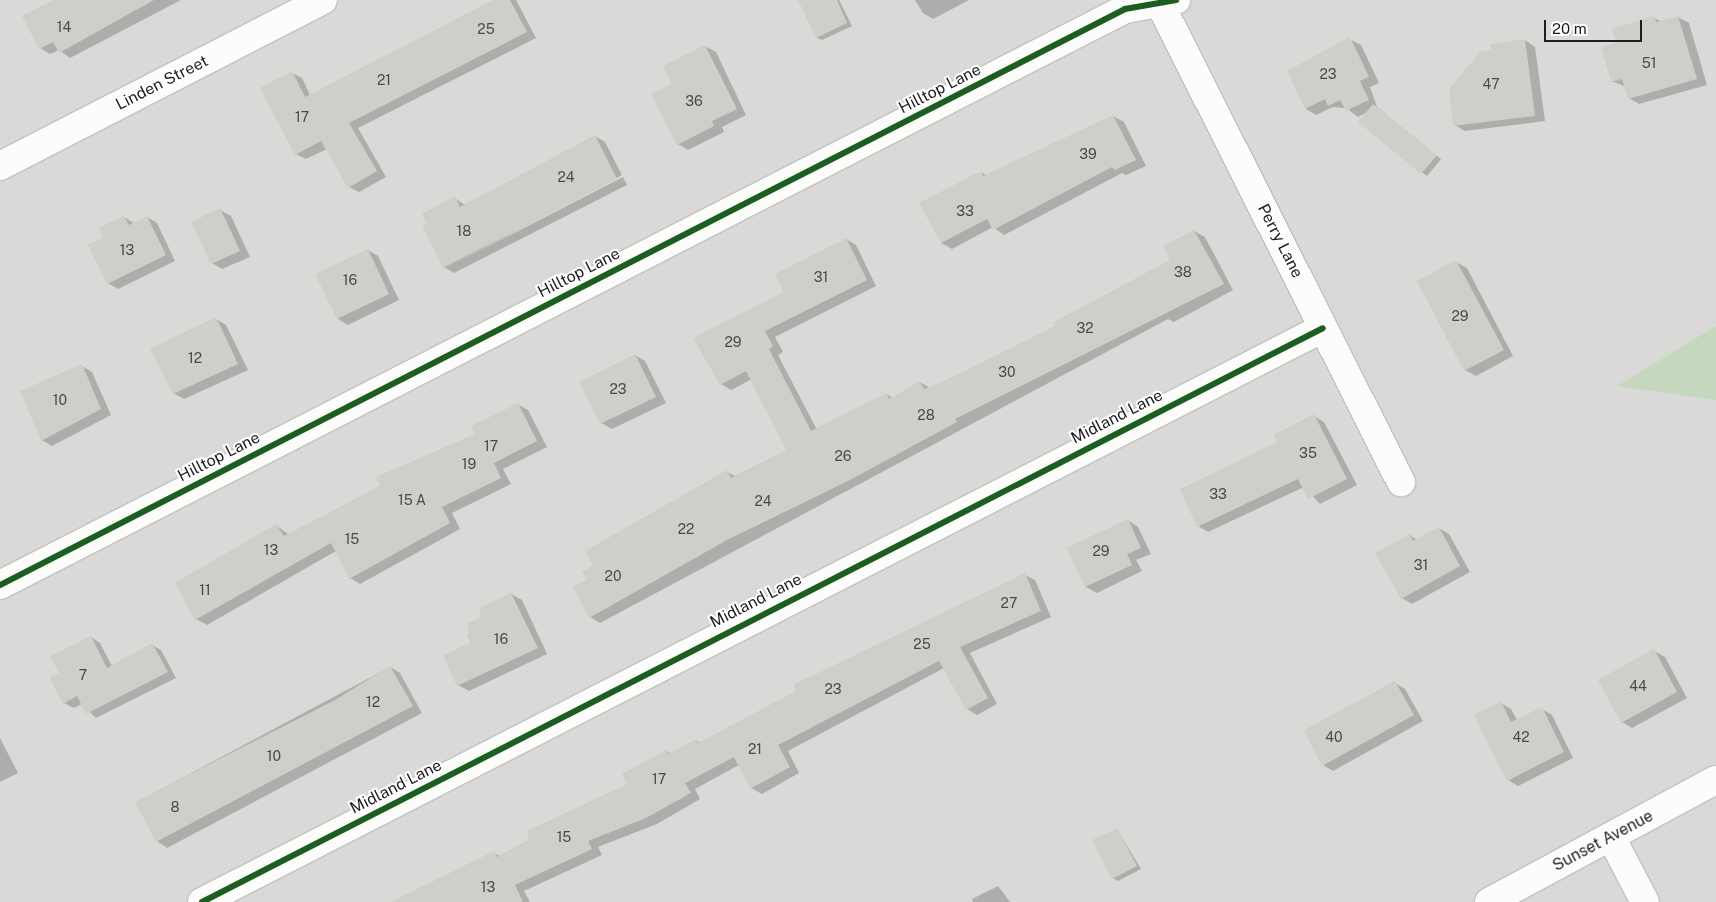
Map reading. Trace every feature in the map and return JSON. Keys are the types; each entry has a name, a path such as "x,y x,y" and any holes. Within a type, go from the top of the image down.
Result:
{"street":[{"name":"Linden Street","path":"0,166 323,0"},
{"name":"Perry Lane","path":"1164,1 1323,328 1401,482"},
{"name":"Hilltop Lane","path":"0,585 1125,10 1164,1"},
{"name":"Midland Lane","path":"202,902 1323,328"},
{"name":"Sunset Avenue","path":"1489,902 1716,780"},
{"path":"1611,837 1645,902"}],"shaded area":[{"path":"0,0 1716,0 1716,902 0,902"}],"green space":[{"path":"1716,326 1716,400 1617,386"}],"building":[{"path":"54,0 154,0 59,53 53,42 39,49 22,16"},
{"path":"493,0 510,0 527,32 349,123 377,171 348,188 321,141 295,155 260,88 292,71 305,97"},
{"path":"798,0 837,0 847,23 816,38"},
{"path":"1654,16 1656,22 1678,16 1697,79 1628,99 1622,79 1611,82 1601,47 1616,43 1612,29"},
{"path":"1350,37 1369,77 1360,81 1369,100 1346,111 1340,100 1328,106 1325,99 1305,109 1287,71"},
{"path":"1525,39 1535,116 1453,126 1449,89 1480,52 1491,50 1490,44"},
{"path":"705,45 737,109 712,121 714,126 677,145 651,94 672,84 663,66"},
{"path":"1373,104 1437,155 1421,174 1358,122"},
{"path":"1113,115 1136,160 1115,170 1112,167 993,230 987,219 941,243 919,203 981,171 983,176"},
{"path":"595,135 617,179 443,268 422,226 427,224 422,214 455,196 460,207"},
{"path":"220,208 240,251 211,264 191,222"},
{"path":"124,216 129,225 147,216 166,255 107,284 88,245 103,238 99,228"},
{"path":"1194,230 1224,284 955,419 957,422 850,480 727,540 589,618 573,587 587,580 582,571 593,566 585,551 727,470 731,478 786,450 746,371 720,385 693,338 784,292 775,274 846,238 867,280 765,331 773,346 769,349 811,431 886,393 889,399 920,381 924,389 936,385 1055,326 1054,322 1170,260 1163,246"},
{"path":"368,249 389,294 337,319 315,274"},
{"path":"1456,260 1504,350 1464,371 1417,281"},
{"path":"216,317 238,364 173,394 150,349"},
{"path":"635,354 656,397 600,424 579,382"},
{"path":"82,364 101,409 41,441 20,391"},
{"path":"518,403 537,441 494,463 501,478 442,507 450,523 349,579 331,543 195,620 175,583 276,524 284,536 380,486 376,477 475,434 471,426"},
{"path":"1314,414 1347,479 1308,499 1298,479 1197,527 1180,489 1277,442 1273,435"},
{"path":"1128,519 1141,548 1127,554 1132,565 1085,587 1066,548"},
{"path":"1439,527 1460,566 1401,599 1375,553 1410,534 1413,541"},
{"path":"1025,573 1041,611 960,647 988,698 966,710 939,661 778,745 790,767 750,789 734,757 685,783 691,793 646,818 588,841 592,849 515,885 523,902 391,902 494,851 497,857 529,840 527,831 627,784 622,774 666,750 668,754 696,739 698,743 796,691 793,685"},
{"path":"511,593 538,648 457,686 443,655 470,643 467,623 479,618 481,607"},
{"path":"91,636 107,668 152,643 168,672 86,714 77,696 63,704 49,677 59,673 50,656"},
{"path":"1654,649 1677,692 1621,723 1598,680"},
{"path":"390,666 413,706 156,842 135,802 335,700"},
{"path":"1395,681 1414,715 1322,766 1304,730"},
{"path":"1501,701 1511,722 1542,707 1564,752 1507,781 1474,715"},
{"path":"1117,828 1137,866 1112,879 1092,840"}],"cycle path":[{"path":"0,585 1125,9 1176,0"},
{"path":"202,902 1323,328"}]}
